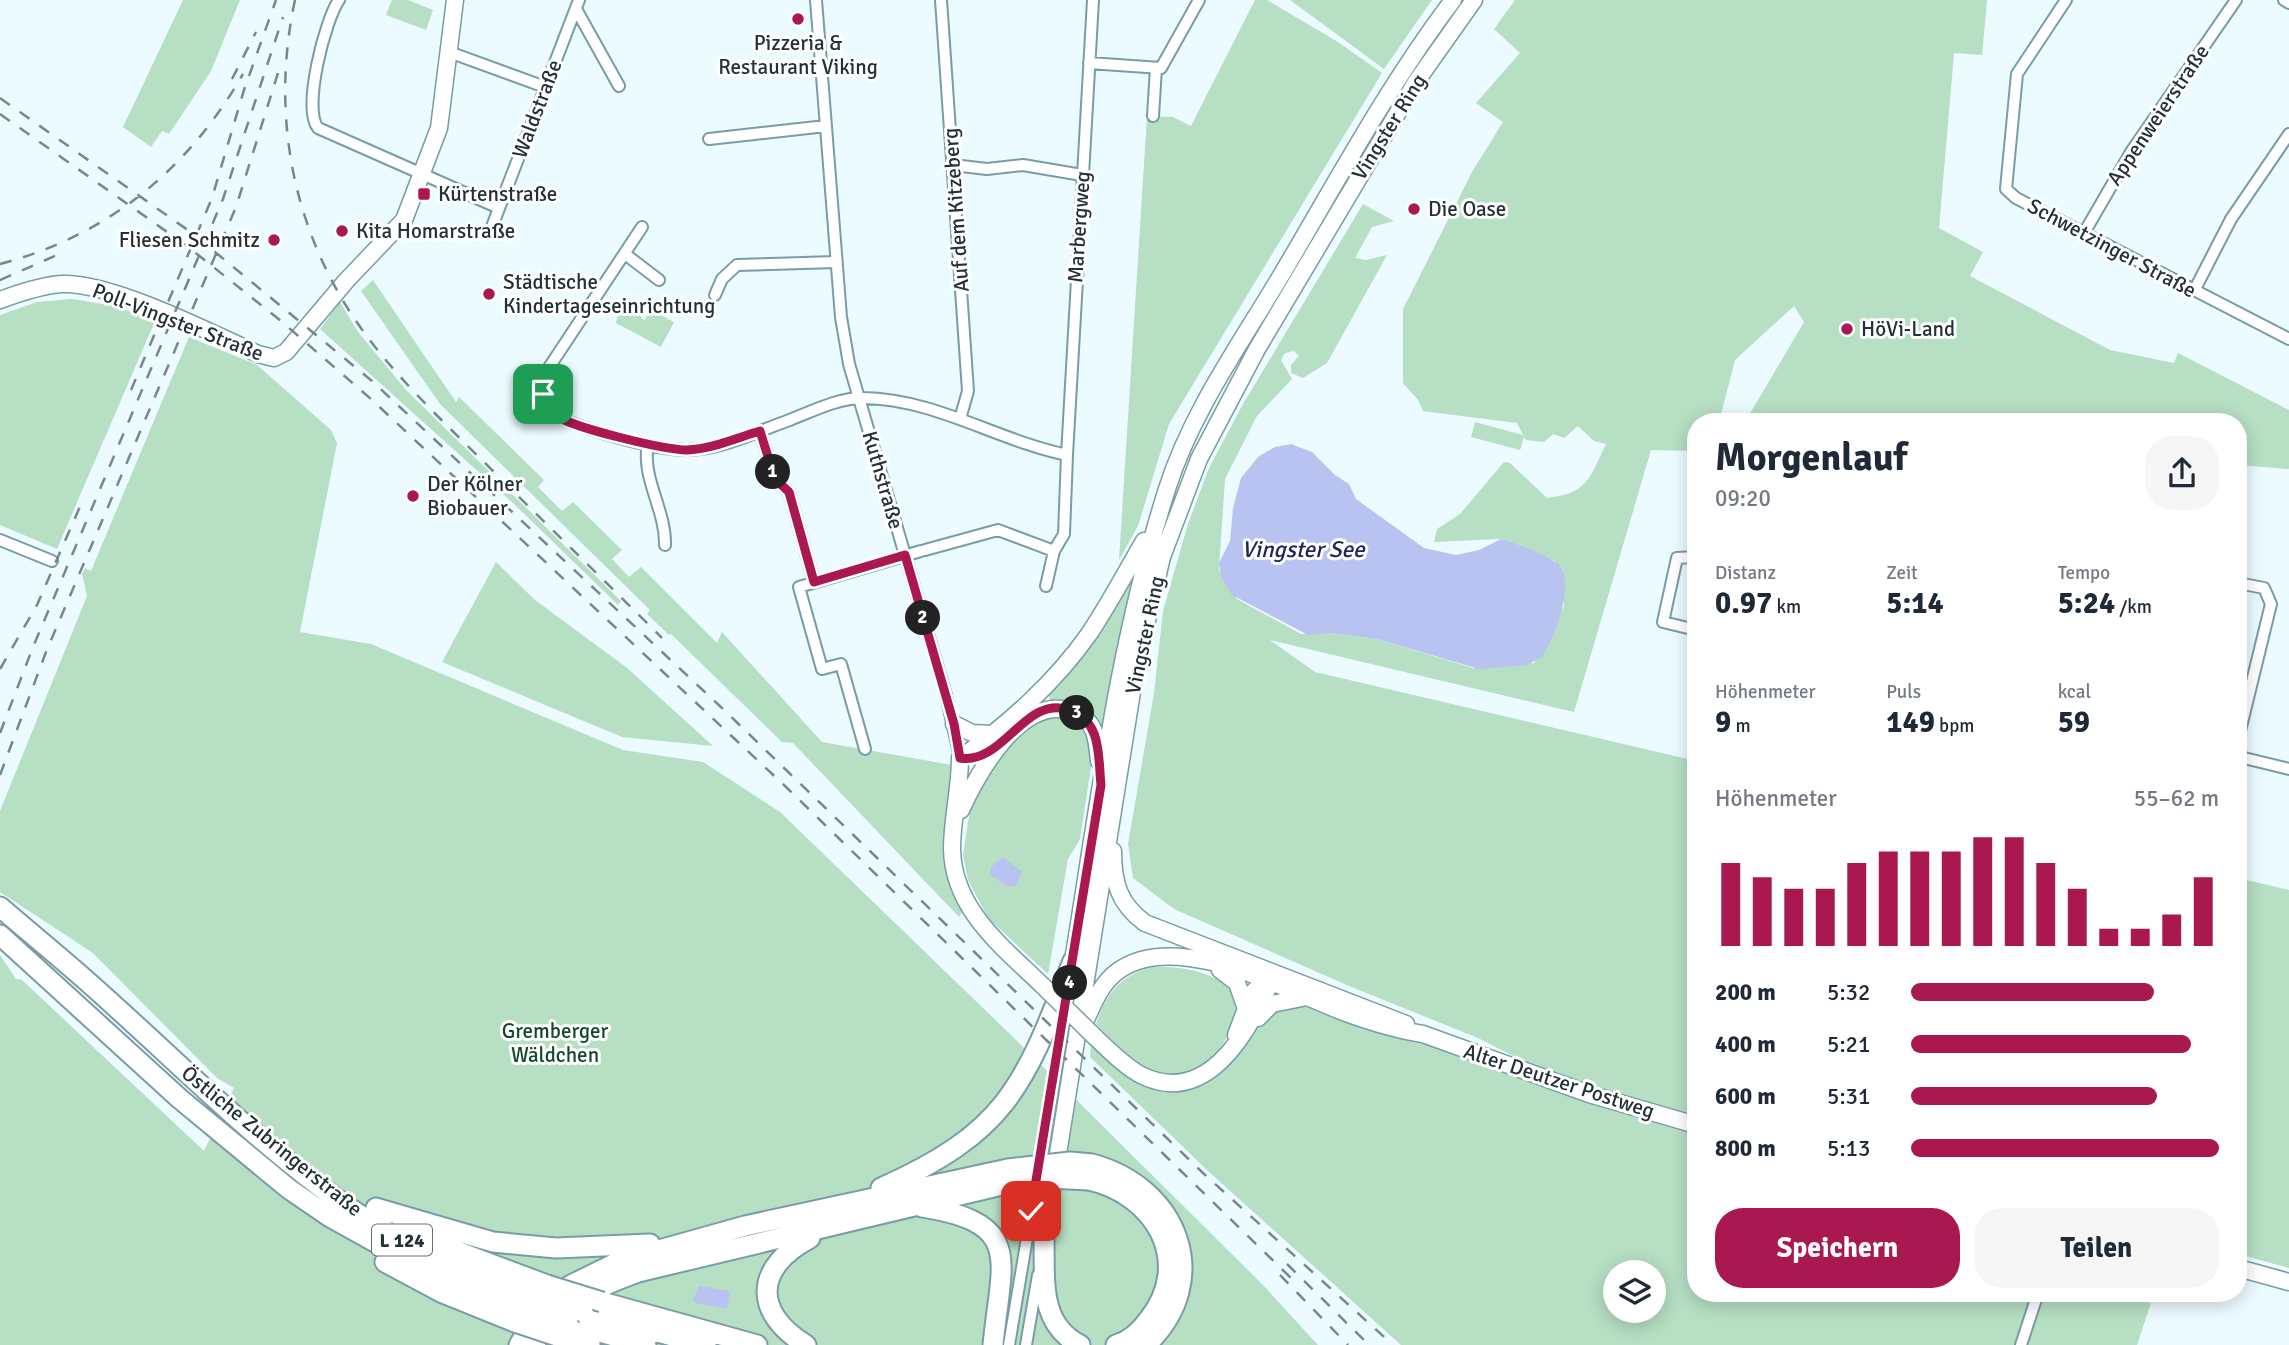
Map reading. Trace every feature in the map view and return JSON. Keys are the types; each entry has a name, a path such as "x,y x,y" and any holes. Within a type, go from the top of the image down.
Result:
{"highway":[{"name":"Östliche Zubringerstraße","path":"0,907 89,983 250,1129 345,1205 401,1240 569,1323 646,1345"},
{"name":"Östliche Zubringerstraße","path":"0,935 236,1146 382,1260 408,1275 530,1303"},
{"path":"845,1204 935,1162 961,1146 1002,1110 1033,1059 1073,961"},
{"path":"284,1156 456,1251 530,1303 569,1323 587,1344"},
{"path":"519,1345 542,1306 571,1285 620,1261 686,1241 845,1204 1007,1176 1048,1178 1109,1169 1140,1185 1171,1219 1177,1237 1182,1264 1173,1314 1146,1345"},
{"path":"1090,1172 1121,1190 1151,1214 1161,1231 1167,1259 1165,1288 1159,1306 1140,1331 1116,1345"},
{"path":"534,1345 544,1327 559,1313 603,1285 638,1272 914,1206 1007,1176"},
{"path":"914,1206 956,1212 973,1218 987,1227 997,1241 1000,1278 993,1345"},
{"path":"376,1208 493,1242 553,1248 686,1241"},
{"path":"806,1345 780,1325 769,1307 771,1271 788,1250 836,1226"},
{"path":"1044,1241 1046,1303 1052,1321 1068,1339 1080,1345"},
{"path":"530,1303 602,1302 757,1345"},
{"name":"Östliche Zubringerstraße","path":"569,1323 706,1345"}],"main road":[{"path":"423,175 443,110 455,0"},
{"name":"Vingster Ring","path":"1073,961 1136,591 1167,487 1199,414 1412,58 1453,0"},
{"name":"Vingster Ring","path":"1044,1241 1113,807 1146,621 1162,557 1199,459 1257,349 1416,82 1474,0"},
{"name":"Poll-Vingster Straße","path":"0,300 53,285 83,286 160,311 258,354 274,358 286,352 346,281 391,237 404,220 423,175"},
{"path":"960,758 992,734 1070,658 1103,611 1160,515"},
{"path":"960,758 971,760 993,752 1038,714 1052,708 1065,709 1080,714 1090,723 1096,736 1101,785"},
{"path":"954,724 972,733 992,734"},
{"path":"956,822 993,752"},
{"name":"Kuthstraße","path":"960,758 953,866 969,908 987,931 1095,1037 1141,1075 1166,1082 1191,1080 1206,1074 1229,1054 1243,1037 1266,981"},
{"name":"Alter Deutzer Postweg","path":"1113,807 1115,886 1132,913 1168,933 1254,962 1401,1021 1423,1034 1589,1094 1687,1122"},
{"path":"1076,1042 1096,996 1118,971 1152,957 1184,957 1226,972 1237,983 1245,1006"},
{"name":"Alter Deutzer Postweg","path":"1184,957 1213,962 1396,1030 1423,1034"},
{"path":"1254,962 1266,981"},
{"path":"1229,1054 1245,1006 1266,981 1287,976"},
{"path":"1243,1037 1272,1004 1305,997"},
{"path":"2247,1270 2289,1282"}],"street":[{"path":"340,0 331,15 311,111 318,128 499,208"},
{"name":"Kuthstraße","path":"816,0 841,317 859,398 954,724 960,758"},
{"name":"Auf dem Kitzeberg","path":"941,0 968,391 960,419"},
{"name":"Marbergweg","path":"1045,586 1054,551 1064,534 1066,455 1093,0"},
{"path":"1089,63 1161,68 1199,0"},
{"name":"Schwetzinger Straße","path":"2066,0 2017,74 2006,188 2016,198 2289,339"},
{"name":"Appenweierstraße","path":"2084,233 2131,152 2236,0"},
{"path":"2284,0 2289,4"},
{"name":"Waldstraße","path":"577,5 620,86"},
{"name":"Waldstraße","path":"493,224 577,5"},
{"path":"449,52 545,87"},
{"path":"1153,116 1156,68"},
{"path":"709,139 826,127"},
{"path":"2194,291 2231,219 2289,134"},
{"path":"953,165 987,169 1023,165 1082,175"},
{"path":"642,227 548,365 544,375 543,394 551,411 565,420 648,444 686,450 711,446 842,401 859,398 915,403 1038,449 1066,455"},
{"path":"625,254 659,280"},
{"path":"715,295 725,275 737,265 836,262"},
{"path":"760,431 775,479 789,492 814,582"},
{"path":"648,444 645,459 666,528 665,545"},
{"path":"865,748 841,664 821,669 799,587 998,530 1054,551"},
{"path":"0,540 52,561"},
{"path":"1687,557 1677,558 1663,622 1687,628"},
{"path":"2247,584 2255,584 2269,593 2272,604 2247,703"},
{"path":"2247,759 2289,769"},
{"name":"Vingster Ring","path":"1009,1345 1073,961"},
{"name":"Vingster Ring","path":"1026,1345 1044,1241"},
{"path":"2021,1345 2035,1302"}],"green space":[{"path":"183,0 240,0 211,71 169,134 162,131 151,147 123,127"},
{"path":"392,0 408,0 433,10 426,30 386,15"},
{"path":"1255,0 1267,0 1338,42 1382,73 1169,424 1138,526 1119,560 1147,116 1173,117 1191,126"},
{"path":"1290,0 1432,0 1384,69"},
{"path":"1515,0 1987,0 1982,55 1954,53 1939,228 1983,252 1970,276 2110,350 2174,363 2178,353 2289,410 2289,469 2247,466 2247,413 1750,413 1804,322 1794,306 1735,360 1721,413 1687,413 1687,451 1651,450 1574,712 1270,640 1315,672 1687,759 1687,1114 1593,1087 1521,1060 1478,1038 1349,986 1174,909 1133,878 1128,844 1154,693 1163,611 1188,524 1209,468 1243,404 1363,204 1394,221 1372,227 1355,258 1366,260 1387,255 1327,363 1303,378 1291,373 1291,365 1299,356 1294,351 1285,353 1281,360 1292,379 1257,416 1225,479 1219,569 1237,599 1301,634 1331,633 1377,639 1473,668 1534,663 1564,606 1564,576 1555,561 1501,539 1434,542 1437,529 1460,514 1504,462 1510,463 1547,498 1561,496 1579,488 1585,482 1606,444 1594,441 1578,426 1564,438 1553,434 1544,442 1526,440 1524,437 1520,450 1471,437 1475,422 1523,435 1517,423 1423,411 1418,400 1403,383 1403,309 1472,172 1503,122 1476,103 1520,53 1494,29"},
{"path":"373,280 456,402 459,397 544,480 538,487 562,511 573,502 622,550 612,559 629,577 641,567 717,643 722,632 822,742 952,765 963,911 959,917 793,743 782,742 647,614 650,610 440,404 361,291"},
{"path":"72,299 115,306 155,321 57,549 0,525 0,315 37,302"},
{"path":"340,302 358,332 406,390 621,601 618,605 513,503 320,329"},
{"path":"627,306 638,310 642,319 645,320 650,310 674,322 661,347 616,323 619,310"},
{"name":"Gremberger Wäldchen","path":"189,337 257,365 331,430 337,443 300,632 371,644 623,750 703,762 780,812 1010,1034 1263,1285 1318,1345 0,1345 0,955 16,979 22,980 204,1151 234,1088 217,1078 93,953 0,892 0,811 87,596 82,574 85,568 91,571"},
{"path":"496,562 535,600 626,667 713,746 622,737 442,662"},
{"path":"1134,570 1102,730 1098,730 1051,703 1048,695 1058,687 1109,614"},
{"path":"1065,712 1086,727 1093,754 1080,839 1068,859 1048,974 988,918 968,880 963,855 970,810 999,755 1042,717"},
{"path":"2247,880 2289,890 2289,1268 2247,1256"},
{"path":"1153,967 1188,969 1210,976 1229,989 1236,998 1230,1032 1221,1046 1209,1059 1180,1073 1163,1073 1139,1064 1125,1054 1096,1024 1104,1004 1116,987 1132,975"},
{"path":"1307,1003 1358,1023 1687,1127 1687,1302 2151,1303 2137,1345 1401,1345 1207,1170 1090,1057 1091,1044 1108,1061 1140,1080 1222,1069 1245,1047 1269,1009"}],"water":[{"name":"Vingster See","path":"1291,444 1312,452 1335,475 1349,484 1356,499 1424,548 1456,555 1479,550 1501,539 1540,554 1559,565 1564,574 1564,598 1557,625 1542,657 1527,665 1479,669 1377,639 1331,633 1308,635 1232,595 1222,579 1219,563 1230,541 1233,508 1241,478 1259,456 1275,447"},
{"path":"1003,857 1022,872 1016,886 1007,886 990,875 991,867"},
{"path":"699,1286 730,1291 727,1309 696,1303 693,1300"}],"railway":[{"path":"131,390 212,198 244,90 276,0"},
{"path":"295,0 285,87 293,173 319,255 339,294 363,331 409,386 662,638"},
{"path":"0,733 33,647 223,199 283,17"},
{"path":"232,79 256,32"},
{"path":"0,775 46,652 236,207 278,73"},
{"path":"0,264 39,252 75,236 141,195 197,140 243,74"},
{"path":"0,98 192,233 372,381 722,708 1203,1173 1393,1345"},
{"path":"0,114 187,246 281,321 371,399 784,785 1291,1278"},
{"path":"0,280 64,252"},
{"path":"0,669 37,605 82,502"},
{"path":"1287,1264 1369,1345"},
{"path":"1280,1275 1348,1345"}],"place":[{"name":"Pizzeria & Restaurant Viking","path":"798,19"},
{"name":"Kürtenstraße","path":"424,194"},
{"name":"Die Oase","path":"1414,209"},
{"name":"Kita Homarstraße","path":"342,231"},
{"name":"Fliesen Schmitz","path":"274,240"},
{"name":"Städtische Kindertageseinrichtung","path":"489,294"},
{"name":"HöVi-Land","path":"1847,329"},
{"name":"Der Kölner Biobauer","path":"413,496"}],"route":[{"path":"543,394 547,405 556,416 648,444 686,450 711,446 760,431 775,479 789,492 814,582 905,555 954,724 960,758 971,760 993,752 1018,727 1052,708 1080,714 1090,723 1096,736 1101,785 1031,1211"}]}
